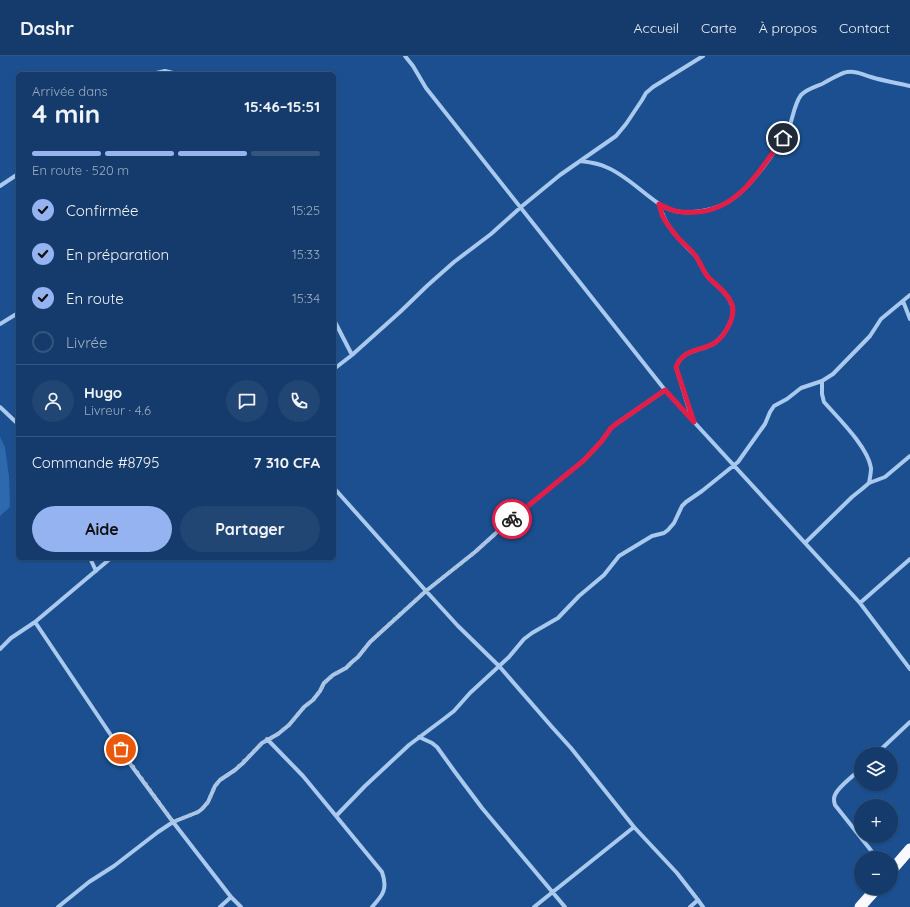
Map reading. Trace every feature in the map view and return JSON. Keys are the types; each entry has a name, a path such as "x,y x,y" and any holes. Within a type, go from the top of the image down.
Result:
{"highway":[{"path":"898,863 910,848"},
{"path":"860,907 870,895"}],"street":[{"path":"405,56 413,66 426,88 665,390 860,603 910,669"},
{"path":"336,367 352,355 454,262 491,234 560,175 616,136 626,124 646,93 653,87 703,56"},
{"path":"580,161 598,164 613,170 659,204 675,212 701,212 729,202 752,180 783,138 790,126 798,101 806,90 845,72 853,71 870,77 910,86"},
{"path":"0,186 16,175"},
{"path":"659,204 662,216 669,226 697,258 708,277 728,297 733,308 732,318 729,325 717,342 686,353 680,359 676,367 694,422"},
{"path":"336,816 365,786 408,746 454,711 524,639 558,618 584,592 604,575 616,560 624,553 652,536 664,533 668,530 674,523 682,506 686,502 738,462 765,424 774,406 787,399 801,388 822,381 833,374 870,336 881,319 910,295"},
{"path":"903,301 910,319"},
{"path":"0,324 16,314"},
{"path":"336,324 352,355"},
{"path":"822,381 822,394 824,402 866,453 871,474 869,483"},
{"path":"58,907 89,882 114,866 158,832 173,822 202,809 208,802 215,786 220,780 235,770 257,747 267,739 278,734 289,725 304,707 313,700 324,683 358,657 370,642 426,591 475,552 506,524 583,461 601,442 611,428 665,390"},
{"path":"0,407 16,422"},
{"path":"805,543 869,483 885,477 910,456"},
{"path":"336,490 458,626 499,666 571,748 634,827 677,873 704,907"},
{"path":"860,603 910,559"},
{"path":"91,560 96,570"},
{"path":"0,649 11,638 35,622 108,560"},
{"path":"35,622 132,765 173,822 231,897 241,907"},
{"path":"883,747 910,722"},
{"path":"419,737 437,747 482,808 565,907"},
{"path":"267,739 303,776 382,872 385,886 383,894 372,907"},
{"path":"854,775 838,790 834,796 835,805 871,851"},
{"path":"534,907 634,827"},
{"path":"220,907 231,897"},
{"path":"690,907 698,900"}],"shaded area":[{"path":"0,437 5,447 9,477 10,507 0,516"}],"way so far":[{"path":"121,749 173,822 198,812 208,802 212,791 220,780 235,770 257,747 267,739 284,730 304,707 313,700 324,683 333,675 346,668 358,657 370,642 398,616 512,519"}],"route":[{"path":"512,519 583,461 601,442 611,428 665,390 694,422 676,367 677,364 686,353 717,342 729,325 732,318 733,308 728,297 708,277 697,258 666,223 662,216 659,204 675,212 687,213 701,212 729,202 759,172 783,138"}]}
